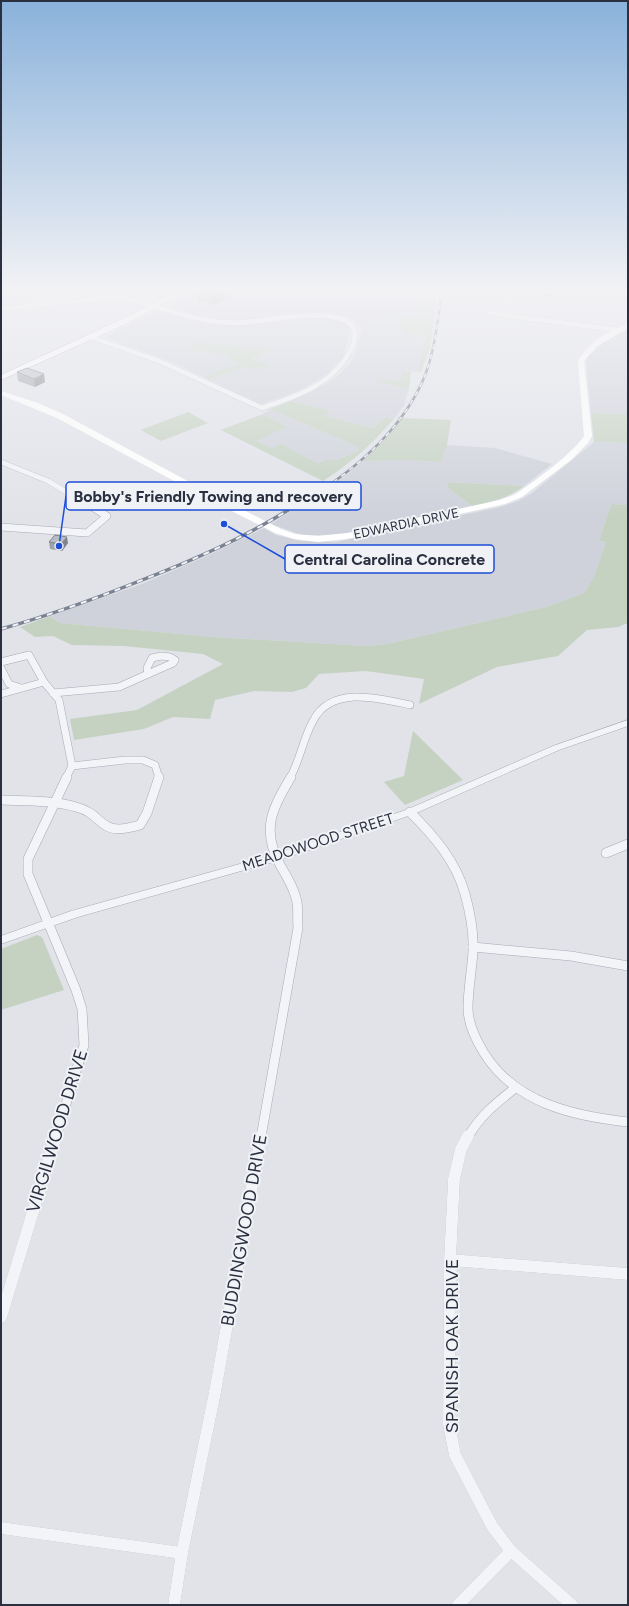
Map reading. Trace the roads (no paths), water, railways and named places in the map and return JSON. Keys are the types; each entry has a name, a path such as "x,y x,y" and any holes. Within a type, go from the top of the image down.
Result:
{"main road":[{"path":"1,378 25,367"},
{"name":"EDWARDIA DRIVE","path":"1,393 60,416 207,495 278,531 306,538 331,538 502,502 519,495 568,458 588,436 582,367"}],"street":[{"path":"172,367 262,408 301,393 317,385 335,373 341,367"},
{"path":"1,462 48,481 107,516 87,533 1,527"},
{"path":"1,662 29,655 44,682 59,700 72,766 125,760 143,760 155,765 159,778 148,813 140,825 122,830 103,826 94,815 79,808 56,802 1,800"},
{"path":"1,668 9,684 21,688"},
{"path":"53,693 119,688 148,675"},
{"path":"1,694 44,682"},
{"name":"BUDDINGWOOD DRIVE","path":"174,1605 182,1553 215,1392 298,928 296,896 276,858 270,839 270,819 298,763 312,721 322,709 333,702 356,697 379,697 410,705"},
{"name":"MEADOWOOD STREET","path":"1,940 75,914 276,858 410,812 556,748 628,723"},
{"name":"VIRGILWOOD DRIVE","path":"1,1317 84,1045 82,1010 76,990 28,874 28,859 72,766"},
{"path":"410,812 431,832 445,849 456,868 464,887 469,910 473,947 468,1009 472,1030 484,1055 500,1075 514,1089 538,1101 579,1116 628,1122"},
{"path":"606,853 628,844"},
{"path":"473,947 584,957 628,966"},
{"name":"SPANISH OAK DRIVE","path":"514,1089 501,1098 475,1124 461,1150 454,1179 450,1260 449,1424 455,1455 492,1526 511,1551 572,1605"},
{"path":"450,1260 628,1274"},
{"path":"1,1528 182,1553"},
{"path":"458,1605 511,1551"}],"railway":[{"path":"299,503 331,484 350,470 378,445 413,400 428,367"},
{"path":"1,629 35,619 120,589 179,565 261,526 301,502"}],"place":[{"name":"Central Carolina Concrete","path":"224,524"},
{"name":"Bobby's Friendly Towing and recovery","path":"59,546"}]}
